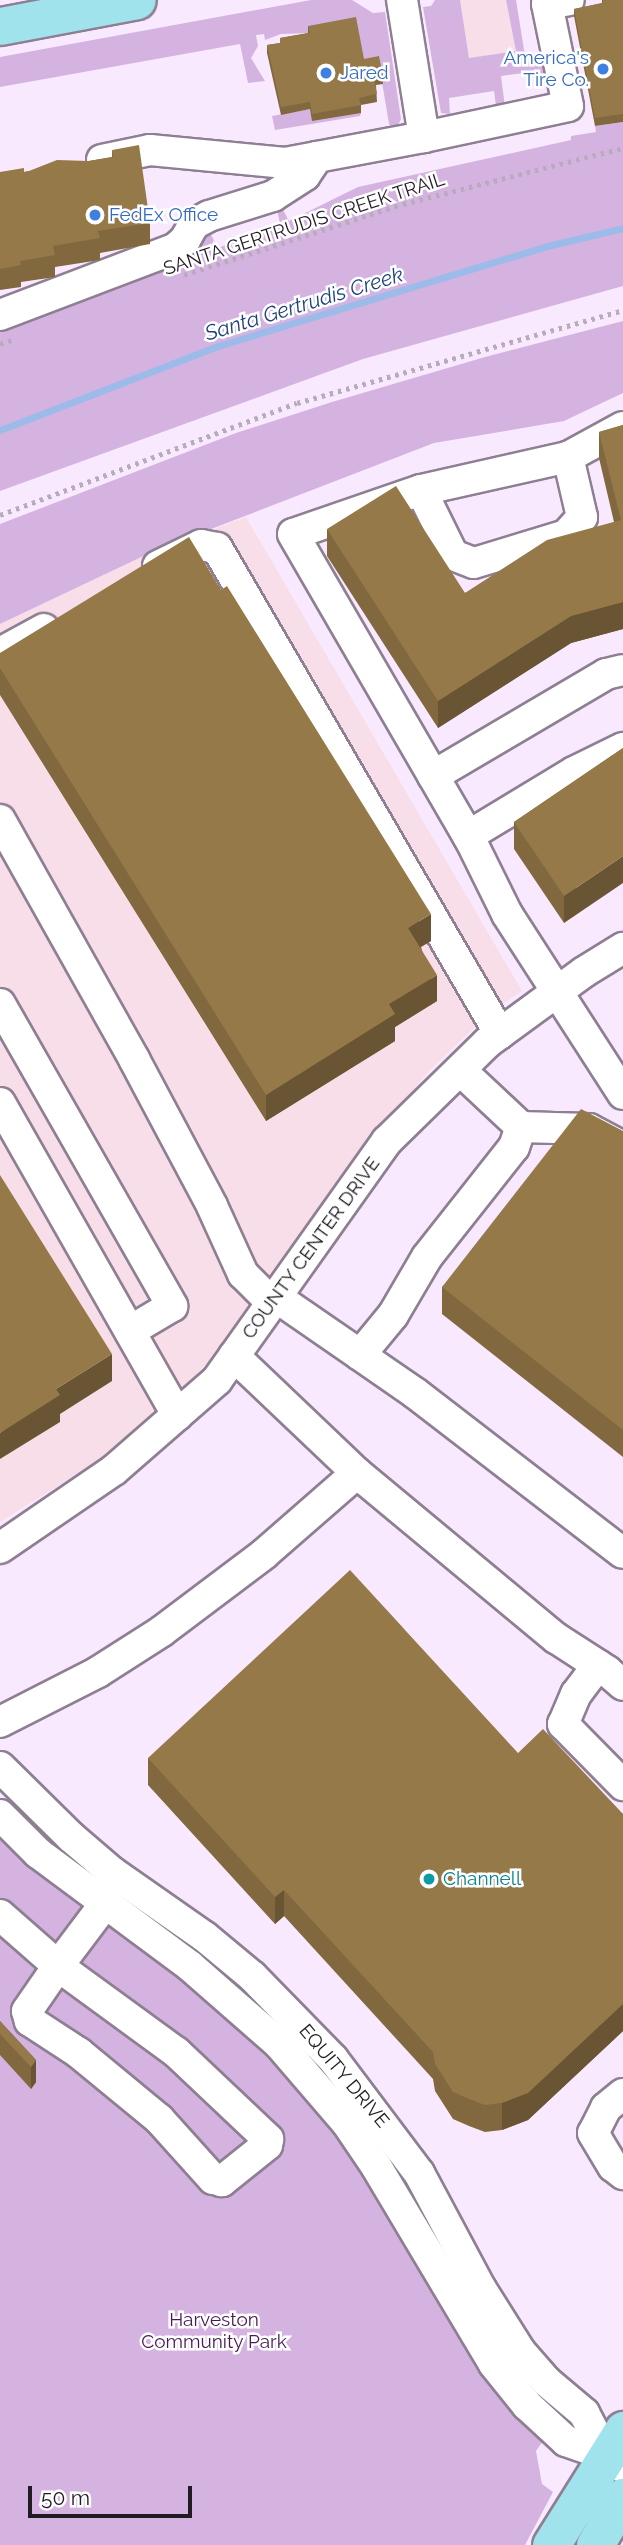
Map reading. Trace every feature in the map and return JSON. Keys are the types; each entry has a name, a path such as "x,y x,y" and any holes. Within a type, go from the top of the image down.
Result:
{"main road":[{"path":"0,26 137,0"},
{"path":"551,2545 617,2451"},
{"path":"595,2545 623,2497"}],"street":[{"path":"402,0 424,136"},
{"path":"68,167 150,150 285,163 568,106 554,1"},
{"path":"0,315 176,247 186,240 194,224 209,216 272,196 305,175 317,157"},
{"path":"618,1077 508,914 468,836 293,534 421,490 568,457 623,427"},
{"path":"421,490 453,555 474,563 566,535 582,517 568,457"},
{"path":"136,578 201,545 217,548 500,1034"},
{"path":"0,653 66,616"},
{"path":"433,776 606,674 623,670"},
{"path":"468,836 574,772 623,748"},
{"path":"0,820 134,1059 212,1206 243,1273 274,1300 415,1393 623,1553"},
{"name":"COUNTY CENTER DRIVE","path":"0,1548 114,1469 217,1380 387,1142 500,1034 558,990 623,948"},
{"path":"0,1004 172,1306 130,1331"},
{"path":"460,1070 522,1128 589,1129 623,1147"},
{"path":"0,1103 177,1415"},
{"path":"360,1355 393,1315 428,1257 514,1147 522,1128"},
{"path":"234,1356 356,1473 545,1630 623,1685"},
{"path":"0,1722 98,1672 162,1631 264,1554 356,1473"},
{"path":"598,1665 576,1694 563,1724 623,1785"},
{"name":"EQUITY DRIVE","path":"0,1767 71,1837 112,1872 205,1937 252,1976 333,2059 419,2173 481,2289 520,2351 546,2381 584,2413 617,2451"},
{"name":"EQUITY DRIVE","path":"0,1815 38,1853 104,1905 190,1966 288,2054 347,2123 376,2166 494,2364 527,2405 566,2441 617,2451"},
{"path":"0,1916 58,1966 176,2052 268,2138 267,2145 222,2180 213,2179 159,2119 79,2053 30,2021 27,2011 58,1966 104,1905"},
{"path":"623,2094 606,2108 593,2133 613,2166 623,2174"}],"path":[{"name":"SANTA GERTRUDIS CREEK TRAIL","path":"174,278 403,204 623,148"},
{"path":"0,515 297,403 623,310"},
{"path":"0,344 25,335"}],"shaded area":[{"path":"460,0 506,0 516,51 469,58"},
{"path":"246,517 522,991 492,1011 430,1070 373,1140 238,1331 174,1397 96,1462 0,1522 0,624 154,551"}],"green space":[{"path":"311,0 352,0 373,13 385,12 401,119 397,127 393,128 389,124 379,64 363,67 309,33 281,34 265,40 264,34 256,35 258,46 251,58 265,81 248,83 240,44 0,87 0,57"},
{"path":"435,0 460,0 469,58 516,51 506,0 516,0 526,62 544,60 546,83 542,82 540,71 501,76 505,107 496,106 494,91 449,98 450,114 441,113 423,7 431,6"},
{"path":"310,109 361,113 360,116 275,130 272,116"},
{"path":"623,122 623,286 363,359 0,491 0,325 209,231 218,248 280,224 277,209 282,208 289,221 358,187 571,140 571,136 596,132 595,126"},
{"path":"623,321 623,393 564,421 434,443 154,551 0,624 0,524 236,433 485,357"},
{"name":"Harveston Community Park","path":"0,1830 247,2027 339,2130 474,2362 500,2396 545,2438 536,2451 542,2484 553,2492 525,2545 0,2545"}],"building":[{"name":"America's Tire Co.","path":"603,0 623,0 623,114 595,118 574,9 603,3"},
{"name":"Jared","path":"356,17 364,59 379,56 383,76 374,78 377,94 359,98 361,105 312,114 310,102 281,107 267,45 280,43 280,38 310,33 308,26"},
{"path":"139,145 150,223 98,231 100,238 53,246 55,255 20,261 21,265 0,269 0,172 24,168 24,172 29,171 57,160 89,161 113,157 112,150"},
{"path":"623,425 623,602 571,616 438,701 327,529 396,486 465,593 547,540 621,520 599,432"},
{"path":"189,537 221,590 227,586 431,914 408,928 437,975 389,1004 395,1014 266,1095 0,668 0,653"},
{"path":"623,748 623,856 564,896 514,822"},
{"path":"581,1109 623,1131 623,1430 442,1287"},
{"path":"0,1175 112,1354 56,1389 60,1395 0,1433"},
{"name":"Channell","path":"350,1570 518,1753 543,1729 623,1814 623,2004 528,2093 502,2103 485,2105 453,2092 435,2064 433,2052 284,1890 275,1897 148,1758"},
{"path":"0,2021 36,2060 31,2067 0,2034"}],"waterway":[{"name":"Santa Gertrudis Creek","path":"0,430 218,346 547,246 623,228"}],"place":[{"name":"America's Tire Co.","path":"603,69"},
{"name":"Jared","path":"326,73"},
{"name":"FedEx Office","path":"95,215"},
{"name":"Channell","path":"429,1879"}]}
